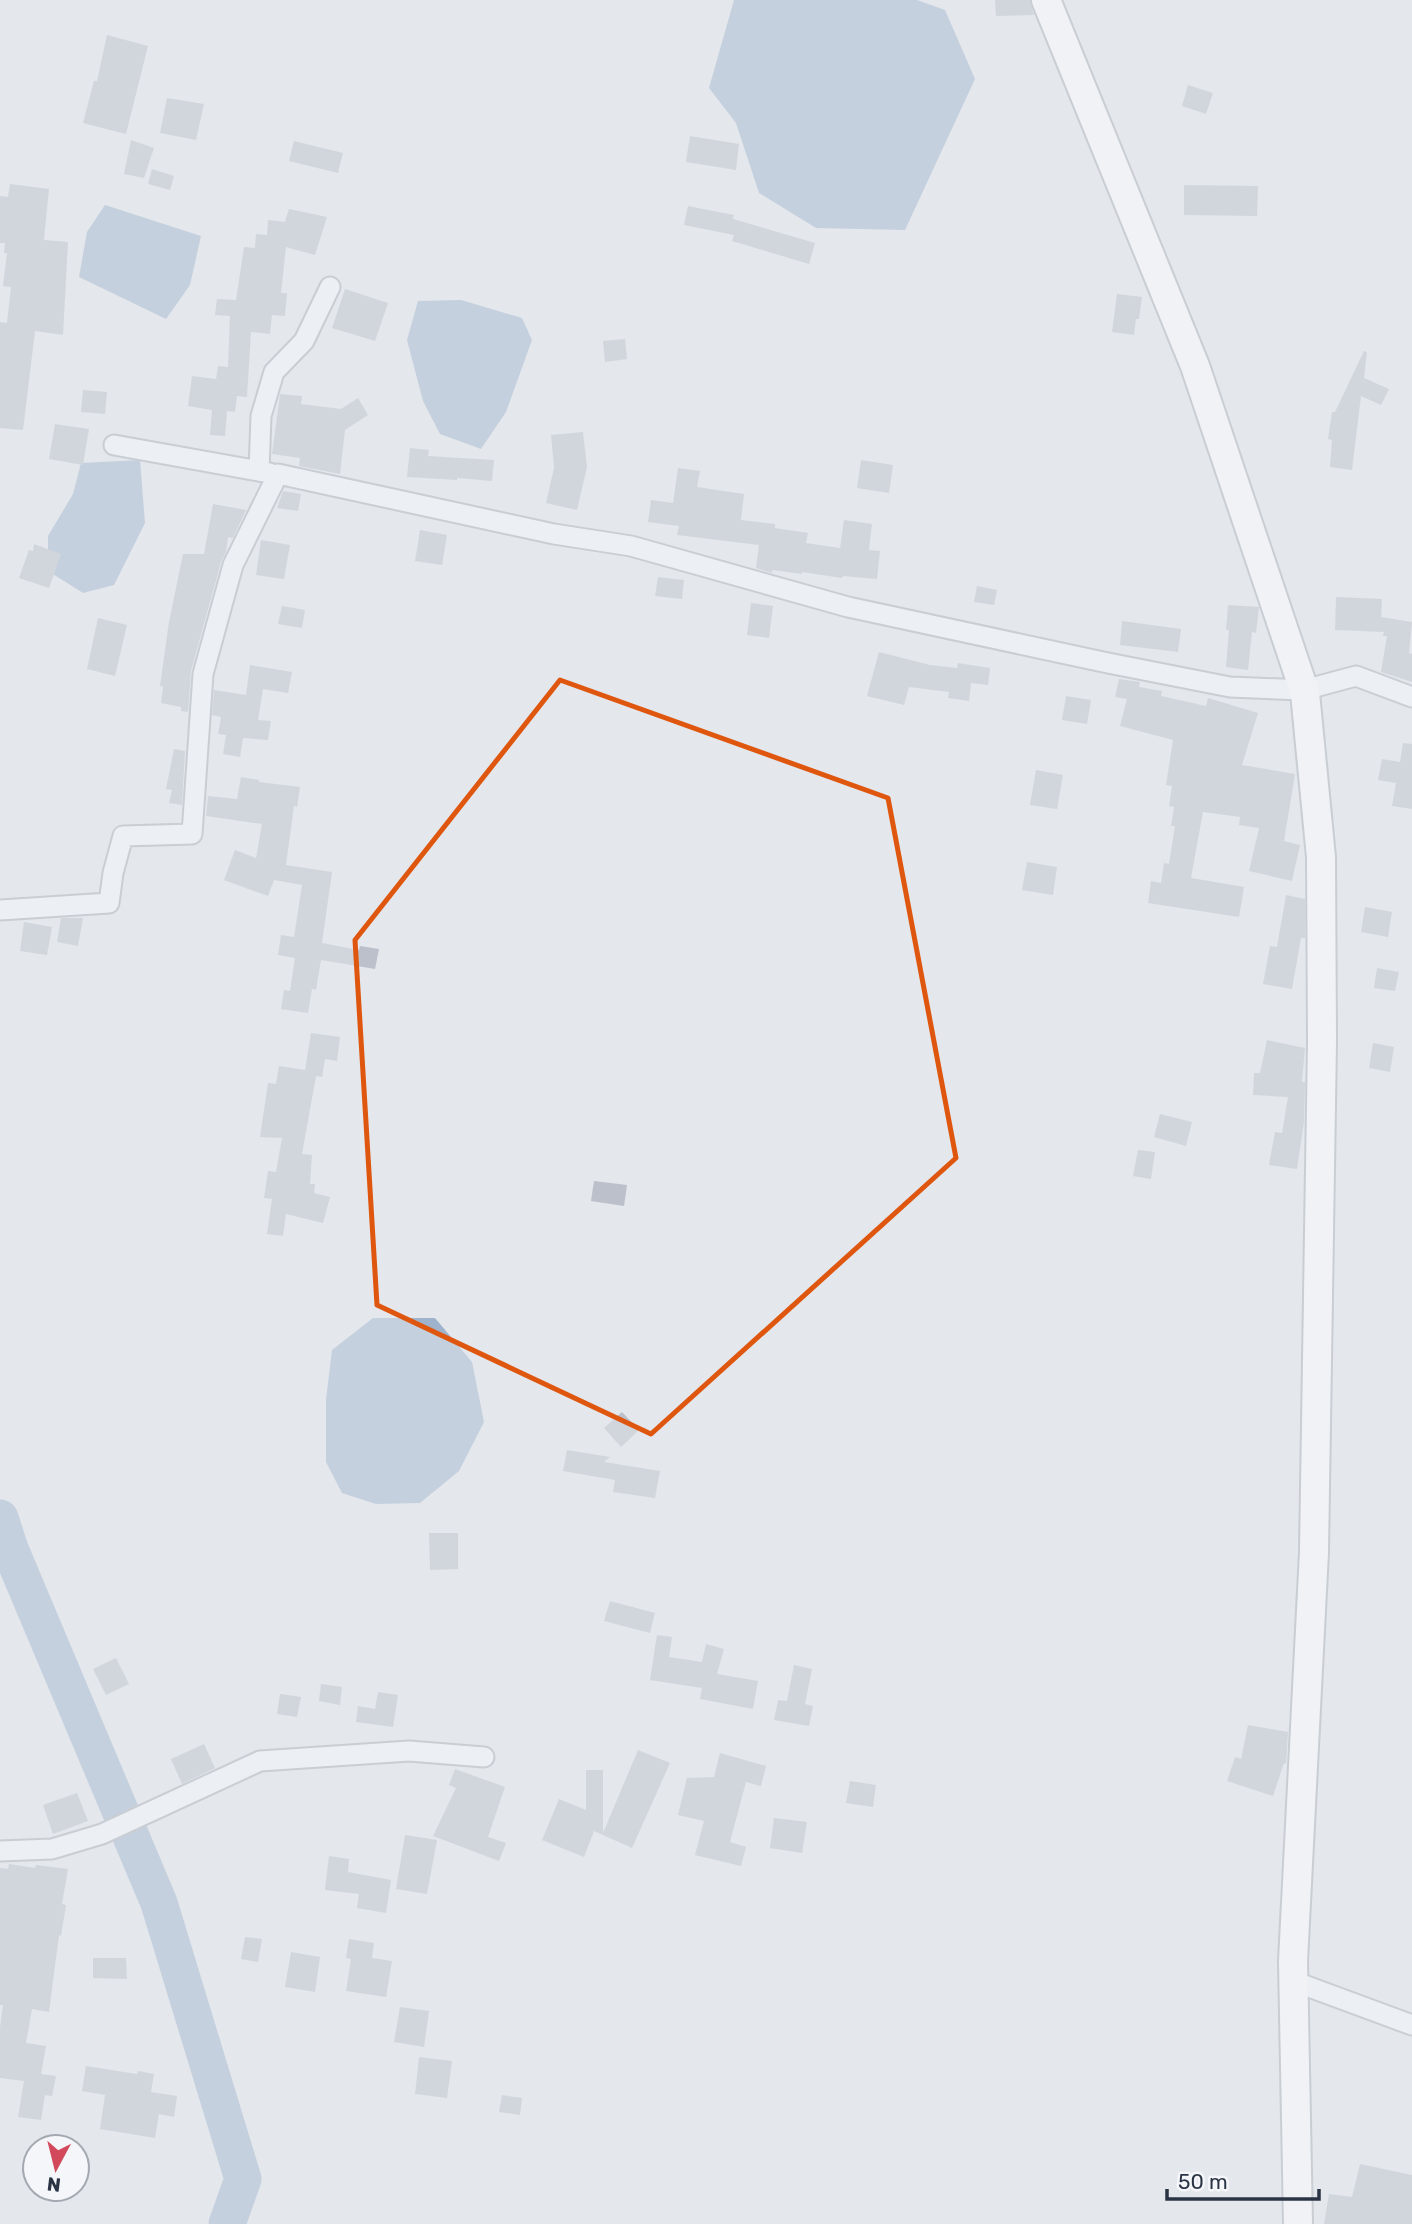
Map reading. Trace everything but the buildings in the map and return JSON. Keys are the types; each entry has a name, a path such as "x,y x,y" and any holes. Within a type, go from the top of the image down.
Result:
{"main road":[{"path":"1046,0 1195,366 1304,690 1321,857 1322,1041 1314,1552 1293,1981 1298,2224"}],"street":[{"path":"0,910 109,903 113,873 123,836 192,834 203,674 233,565 269,472 261,416 274,372 304,341 330,287"},
{"path":"114,445 269,472 554,534 631,546 848,607 1230,687 1304,690 1356,676 1412,697"},
{"path":"0,1851 52,1849 102,1834 260,1761 409,1751 484,1757"},
{"path":"1293,1981 1412,2025"}],"highlighted area":[{"path":"560,680 888,798 956,1158 651,1434 377,1305 355,940"}],"water":[{"path":"734,0 917,0 945,10 975,79 905,230 816,228 759,193 736,123 709,88"},
{"path":"105,205 201,236 190,285 166,319 79,277 87,232"},
{"path":"461,300 522,318 532,340 506,412 481,449 440,434 423,401 407,340 418,301"},
{"path":"140,460 145,523 114,585 83,593 48,571 48,536 73,494 81,463"},
{"path":"373,1318 435,1318 472,1362 484,1422 459,1471 420,1503 376,1504 342,1493 326,1462 326,1400 332,1350"}],"waterway":[{"path":"0,1518 10,1549 159,1903 243,2179 227,2224"}]}
